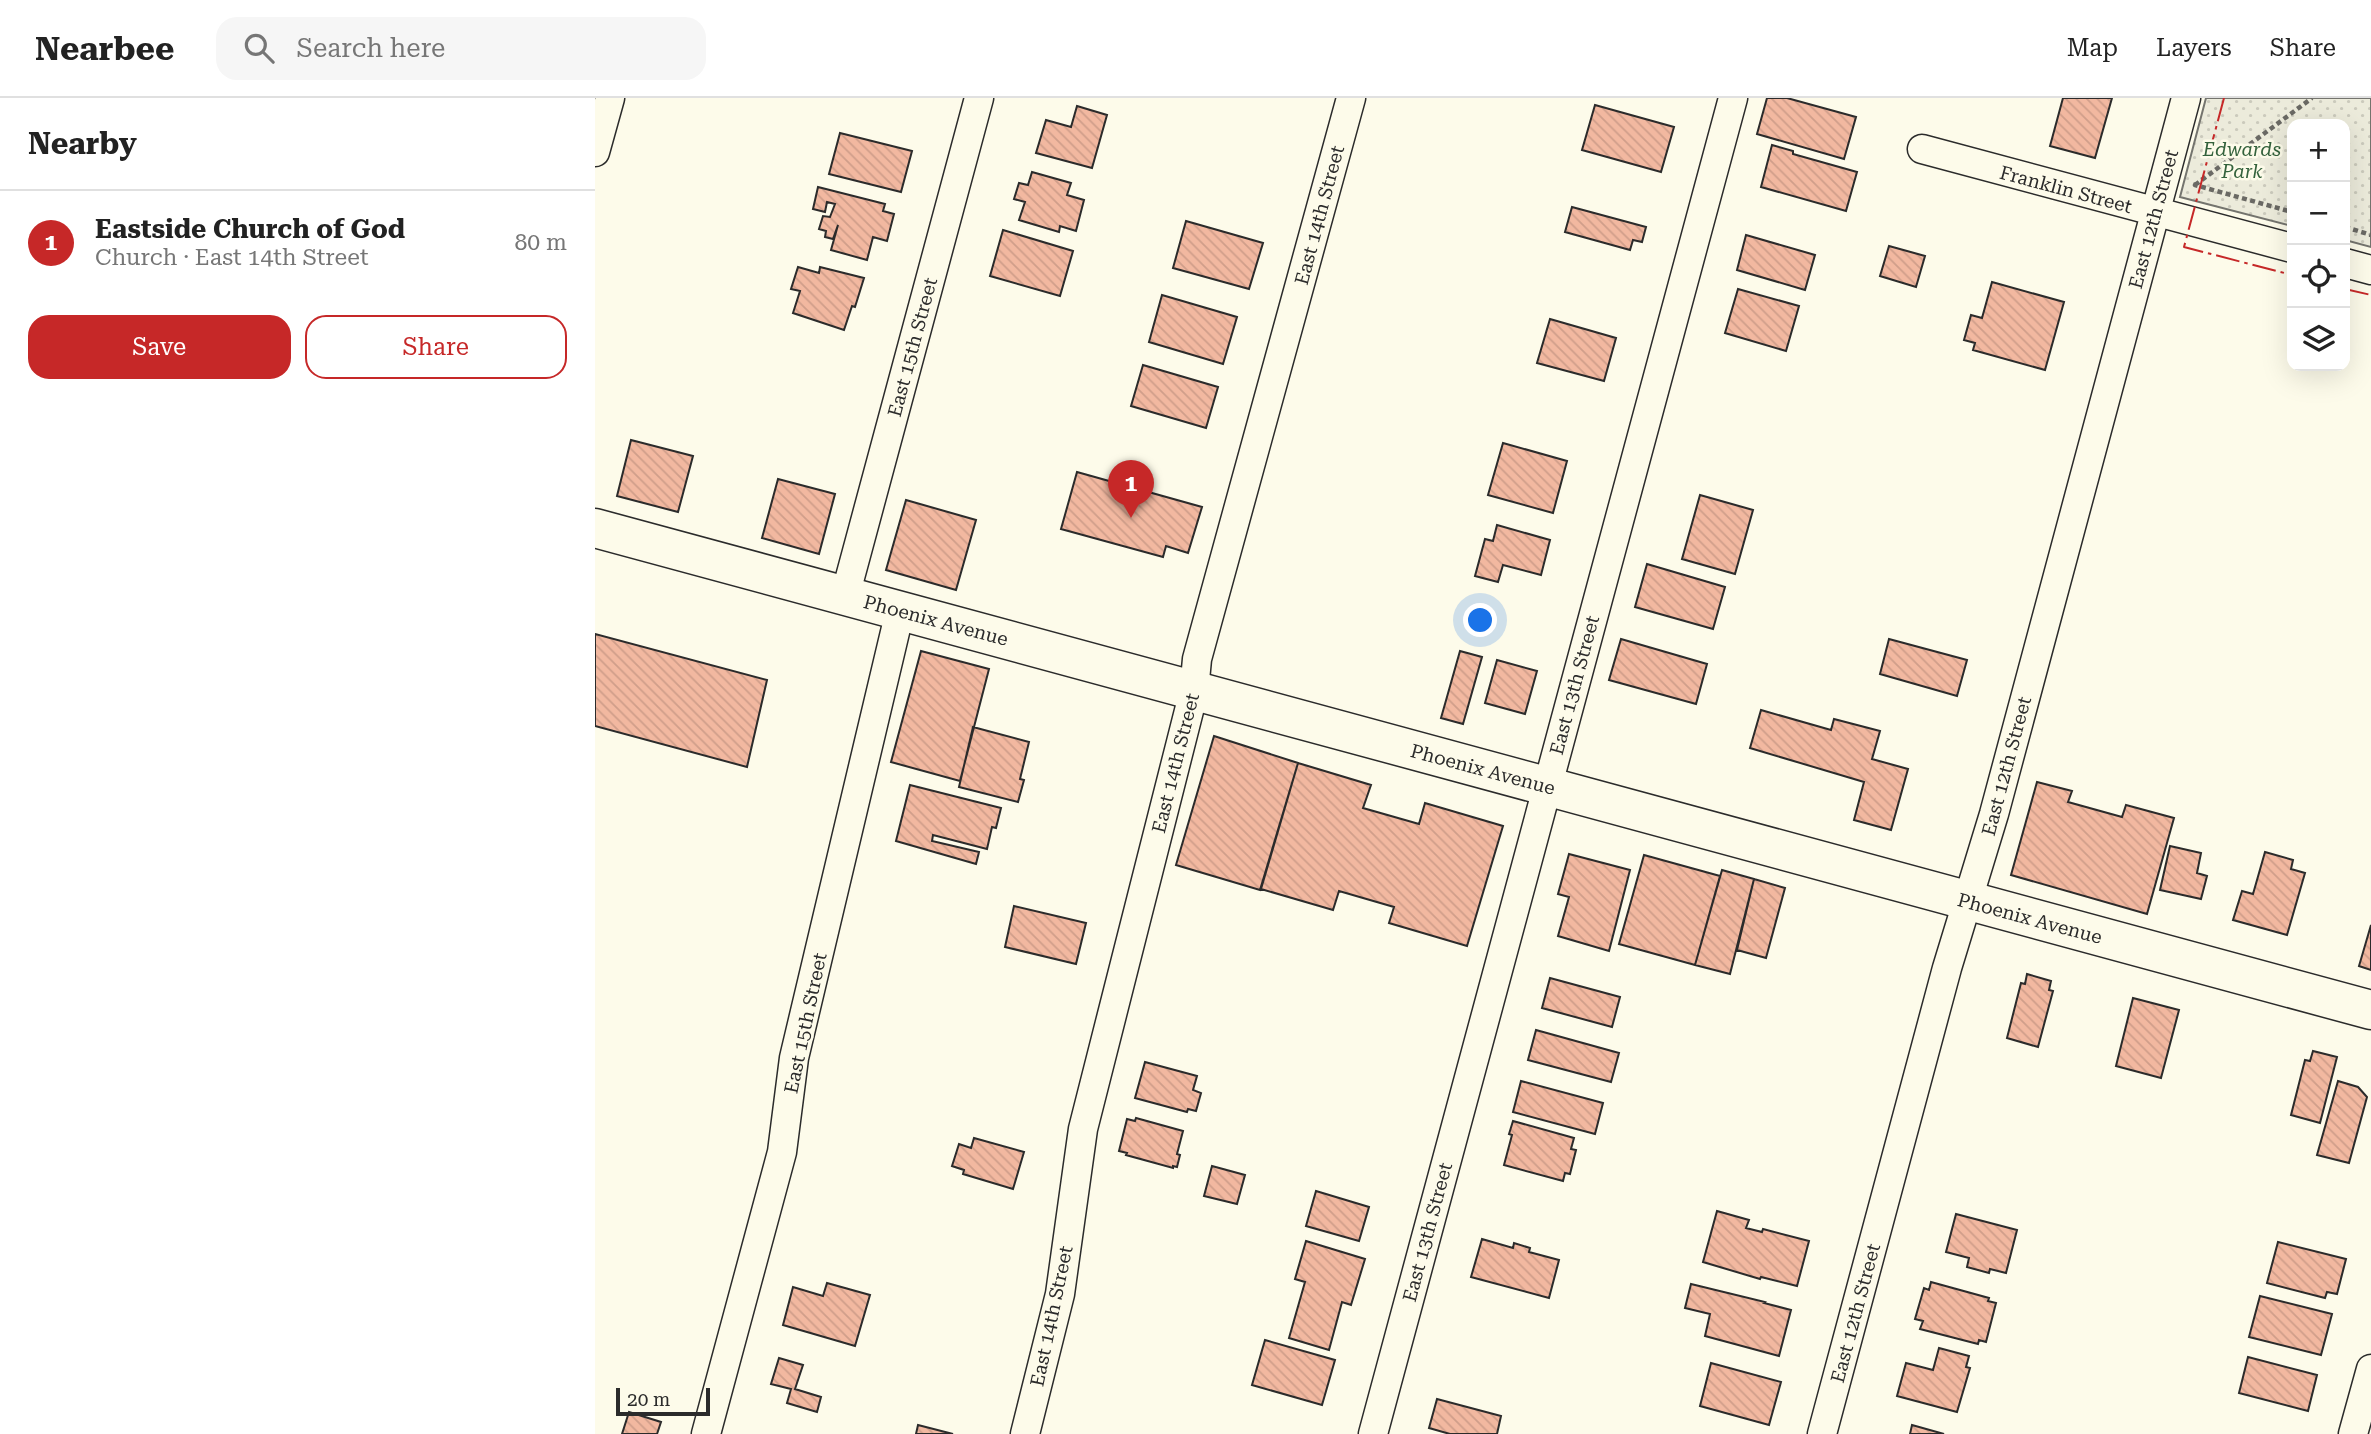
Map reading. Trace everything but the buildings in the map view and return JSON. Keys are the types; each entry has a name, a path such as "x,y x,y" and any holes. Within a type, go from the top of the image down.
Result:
{"street":[{"path":"595,152 610,98"},
{"name":"East 15th Street","path":"845,596 979,98"},
{"name":"East 14th Street","path":"1025,1434 1060,1294 1083,1129 1194,691 1197,659 1351,98"},
{"name":"East 13th Street","path":"1373,1434 1733,98"},
{"name":"East 12th Street","path":"1822,1434 1947,968 1994,814 2186,98"},
{"name":"Franklin Street","path":"1922,149 2287,247"},
{"path":"2350,264 2371,270"},
{"name":"Phoenix Avenue","path":"595,528 2371,1010"},
{"name":"East 15th Street","path":"706,1434 782,1152 794,1058 900,611"},
{"path":"2353,1434 2371,1369"}],"path":[{"path":"2188,191 2312,98"},
{"path":"2195,185 2287,211"},
{"path":"2350,229 2371,235"}],"green space":[{"name":"Edwards Park","path":"2206,98 2371,98 2371,247 2350,241 2350,119 2287,119 2287,225 2180,197"}],"power":[{"path":"2224,98 2184,247 2287,274"},
{"path":"2350,290 2371,295"}],"place":[{"name":"Eastside Church of God","path":"1131,518"}]}
